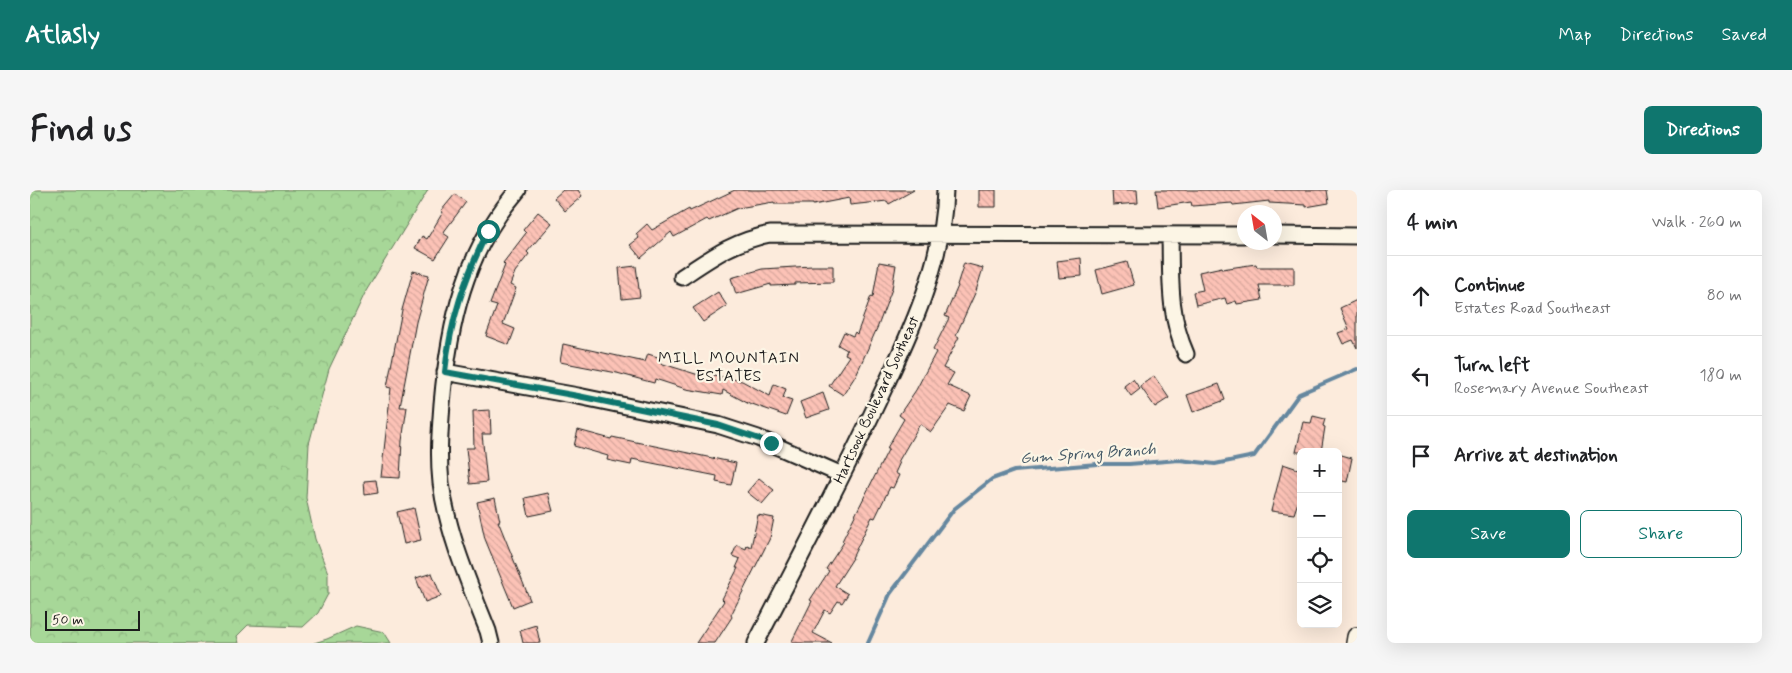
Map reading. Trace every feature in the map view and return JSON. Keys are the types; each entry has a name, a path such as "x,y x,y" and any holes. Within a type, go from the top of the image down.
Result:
{"street":[{"path":"491,643 456,546 447,515 441,483 439,451 445,372 454,314 470,268 488,231 518,190"},
{"name":"Hartsook Boulevard Southeast","path":"756,643 842,475 911,332 932,272 945,216 945,190"},
{"path":"682,277 722,249 740,241 770,234 1237,235"},
{"path":"1170,235 1171,302 1174,322 1186,354"},
{"path":"1282,235 1357,236"},
{"path":"445,372 578,396 718,425 758,438 842,475"},
{"path":"1356,643 1357,637"}],"green space":[{"path":"30,190 428,190 366,291 329,369 309,444 306,498 315,539 328,573 328,594 318,613 303,627 248,625 237,636 239,643 30,643"},
{"path":"356,626 384,632 391,643 314,643 327,639"}],"building":[{"path":"563,190 578,190 582,196 565,211 554,198"},
{"path":"735,190 914,190 889,204 887,201 850,205 849,198 813,205 774,204 774,202 738,208 709,221 707,219 674,237 671,232 641,258 630,245 639,238 636,234 647,224 652,230 689,209 690,211"},
{"path":"979,190 996,190 996,207 979,207"},
{"path":"1112,190 1137,190 1138,203 1113,205"},
{"path":"1156,190 1327,190 1329,203 1306,207 1306,205 1269,203 1269,201 1233,205 1232,203 1192,206 1191,202 1158,207"},
{"path":"455,194 466,202 443,233 449,237 435,259 415,248 422,236 427,239 443,212 441,211"},
{"path":"538,212 552,223 527,252 529,254 515,272 510,285 516,288 503,324 515,329 509,345 486,336 497,306 490,304 505,265 503,263 526,233 523,230"},
{"path":"1081,258 1082,276 1059,278 1057,261"},
{"path":"879,262 896,265 892,289 856,375 843,395 829,386 849,356 845,354 847,350 838,345 844,332 853,336 855,332 857,334 871,296 873,297"},
{"path":"1127,262 1134,285 1102,294 1096,270"},
{"path":"964,263 983,268 976,291 956,335 959,337 943,368 954,373 947,385 971,396 964,411 950,405 931,432 920,424 898,462 900,462 895,473 899,475 893,488 890,487 875,518 872,517 853,558 835,586 848,594 842,603 838,601 830,613 825,610 813,633 832,643 791,643 812,601 810,600 829,571 826,569 844,542 842,541 889,448 887,448 904,419 899,415 916,390 936,352 933,350 949,318 945,316 958,286"},
{"path":"1256,264 1257,267 1294,267 1294,285 1259,285 1262,300 1237,304 1236,301 1227,304 1225,298 1196,305 1193,292 1203,290 1199,272 1222,267 1222,269"},
{"path":"636,266 640,297 622,299 619,268"},
{"path":"833,266 833,282 771,286 771,284 736,294 731,278 762,269"},
{"path":"413,271 429,275 416,322 400,407 407,407 402,441 400,478 381,477 391,388 387,387 402,310"},
{"path":"718,292 727,306 703,322 693,308"},
{"path":"1357,300 1357,348 1353,340 1343,344 1338,333 1349,329 1340,308"},
{"path":"563,344 645,362 648,354 661,358 660,363 702,376 703,373 742,381 770,396 774,384 786,389 783,398 792,401 786,416 751,405 723,390 722,395 686,389 655,379 654,383 617,373 560,362"},
{"path":"1154,376 1169,398 1155,407 1140,386"},
{"path":"1133,379 1140,389 1131,396 1124,386"},
{"path":"1219,384 1225,400 1193,412 1187,395"},
{"path":"823,393 829,410 806,418 800,402"},
{"path":"490,410 491,434 482,434 487,482 470,484 466,448 474,448 473,411"},
{"path":"1313,416 1325,419 1322,448 1297,448 1296,452 1303,422 1311,423"},
{"path":"578,430 611,439 612,437 736,463 731,485 716,482 717,476 632,459 631,465 607,460 608,456 574,446"},
{"path":"1342,455 1352,458 1347,482 1342,481"},
{"path":"1283,464 1297,469 1297,505 1294,514 1271,511"},
{"path":"759,478 774,490 762,504 747,492"},
{"path":"376,480 378,493 365,495 364,481"},
{"path":"548,493 553,511 529,516 525,498"},
{"path":"495,498 500,521 498,521 530,600 513,607 485,539 477,502"},
{"path":"414,508 421,540 404,544 397,512"},
{"path":"758,515 774,518 770,538 731,615 732,617 715,643 696,643 724,601 722,599 738,568 736,568 740,559 732,556 737,545 746,549 747,545 751,547"},
{"path":"432,573 441,596 425,602 416,578"},
{"path":"536,625 540,643 523,643 520,630"}],"waterway":[{"name":"Gum Spring Branch","path":"868,643 890,594 954,509 992,479 1014,471 1179,460 1215,464 1254,456 1299,394 1357,369"}],"district":[{"name":"MILL MOUNTAIN ESTATES","path":"729,367"}],"route":[{"path":"488,231 474,260 454,314 445,372 578,396 718,425 771,443"}]}
